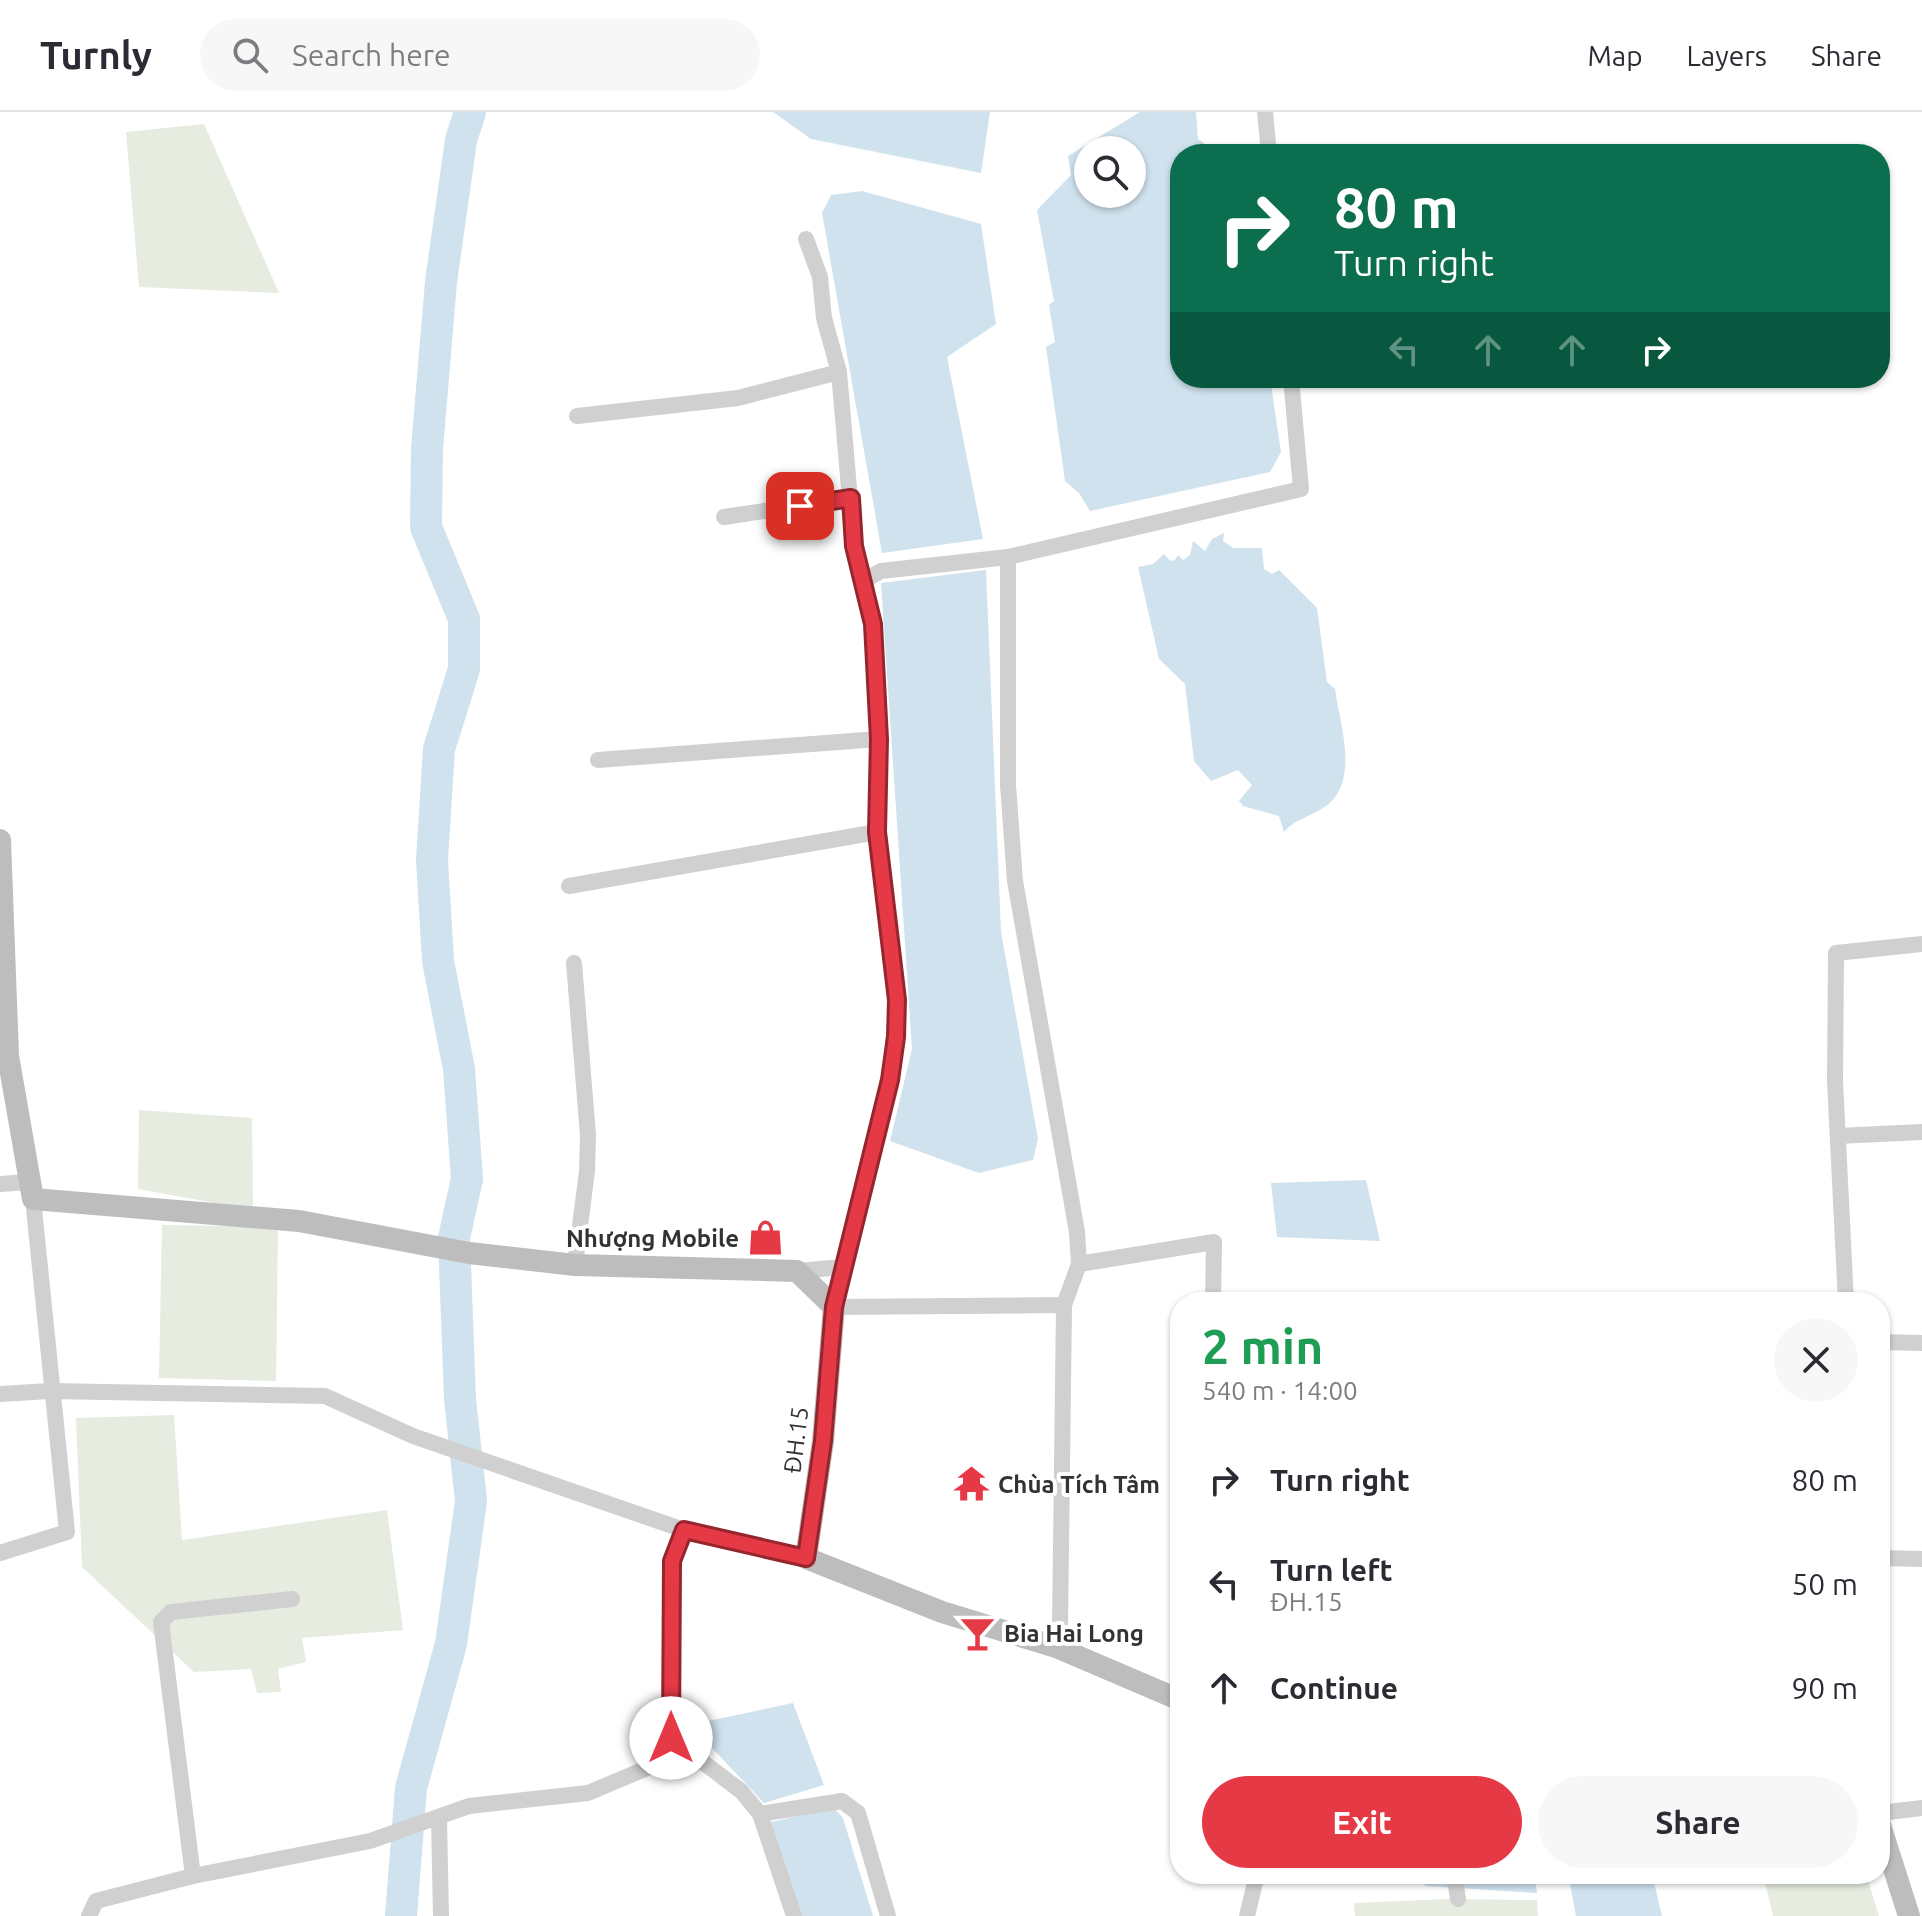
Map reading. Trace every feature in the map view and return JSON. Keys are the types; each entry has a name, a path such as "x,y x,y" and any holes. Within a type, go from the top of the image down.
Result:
{"main road":[{"path":"0,840 4,1054 30,1190 299,1221 469,1253 575,1265 797,1271 834,1307"},
{"name":"ĐH.15","path":"806,1558 823,1441 834,1307"},
{"path":"806,1558 942,1612 1056,1647 1170,1696"},
{"path":"1890,1856 1909,1916"}],"street":[{"path":"1265,112 1268,144"},
{"path":"806,239 820,277 824,318 839,372 854,546 873,624 879,739 877,832 897,1000 890,1080 834,1307 1064,1305"},
{"path":"577,416 727,400 839,372"},
{"path":"863,581 881,571 983,557 1008,557 1301,489 1292,388"},
{"path":"724,517 851,498"},
{"path":"1008,557 1008,785 1015,881 1073,1206 1079,1264 1064,1305 1060,1627 1056,1647"},
{"path":"598,760 879,739"},
{"path":"569,886 877,832"},
{"path":"1846,1292 1838,1136 1836,953 1922,944"},
{"path":"574,963 588,1135 587,1171 575,1265"},
{"path":"1838,1136 1922,1132"},
{"path":"0,1184 30,1190 67,1532 0,1553"},
{"path":"1079,1264 1214,1242 1213,1292"},
{"path":"797,1271 844,1267"},
{"path":"1890,1342 1922,1343"},
{"path":"0,1394 50,1391 325,1396 413,1436 684,1530 806,1558"},
{"path":"89,1916 96,1901 193,1876 370,1841 469,1806 588,1793 652,1766 671,1738 672,1561 684,1530"},
{"path":"1890,1558 1922,1559"},
{"path":"193,1876 161,1622 171,1612 292,1599"},
{"path":"671,1738 766,1813 794,1916"},
{"path":"766,1813 842,1801 858,1813 888,1916"},
{"path":"1890,1812 1922,1808"},
{"path":"431,1821 441,1916"},
{"path":"1247,1916 1255,1884"},
{"path":"1456,1884 1458,1899"}],"shaded area":[{"path":"204,124 279,293 139,287 126,132"},
{"path":"139,1110 252,1118 253,1210 138,1189"},
{"path":"162,1225 278,1227 276,1381 159,1378"},
{"path":"174,1415 182,1540 387,1510 403,1630 302,1638 306,1662 278,1669 281,1692 257,1693 251,1669 194,1672 82,1567 76,1418"},
{"path":"1765,1884 1869,1884 1879,1916 1773,1916"},
{"path":"1448,1899 1537,1900 1538,1916 1355,1916 1354,1903"}],"water":[{"path":"773,112 990,112 981,173 811,139"},
{"path":"1140,112 1196,112 1198,139 1204,144 1170,144 1170,388 1271,388 1281,452 1270,472 1090,511 1079,493 1065,481 1046,347 1055,342 1049,305 1054,301 1037,210 1071,175 1068,156 1074,152 1074,208 1146,208 1146,136 1101,136"},
{"path":"862,191 981,224 996,324 947,357 983,539 882,553 822,213 831,195"},
{"path":"1224,533 1223,541 1233,548 1262,548 1264,569 1272,574 1279,570 1317,608 1327,682 1335,689 1345,752 1342,782 1326,806 1284,832 1279,816 1243,806 1239,801 1252,785 1238,770 1211,781 1194,761 1185,684 1159,659 1138,567 1153,564 1164,554 1170,561 1178,555 1183,560 1190,555 1193,541 1205,551 1212,539"},
{"path":"986,570 1001,932 1038,1139 1033,1160 979,1173 890,1141 912,1049 881,583"},
{"path":"1366,1180 1380,1241 1277,1237 1271,1183"},
{"path":"793,1703 824,1785 764,1803 697,1732 694,1724"},
{"path":"834,1808 843,1818 873,1916 796,1916 771,1822"},
{"path":"1536,1884 1537,1893 1425,1886"},
{"path":"1570,1884 1654,1884 1662,1916 1576,1916"}],"waterway":[{"path":"401,1916 411,1788 451,1644 471,1501 460,1399 454,1238 467,1179 459,1069 438,961 432,860 439,749 464,669 464,619 426,527 427,449 441,282 461,140 470,112"}],"place":[{"name":"Nhượng Mobile","path":"765,1238"},
{"name":"Chùa Tích Tâm","path":"972,1484"},
{"name":"Bia Hai Long","path":"978,1633"}],"route":[{"path":"671,1738 672,1561 684,1530 806,1558 823,1441 834,1307 890,1080 896,1037 897,1000 877,832 879,739 873,624 854,546 851,498 800,506"}]}
